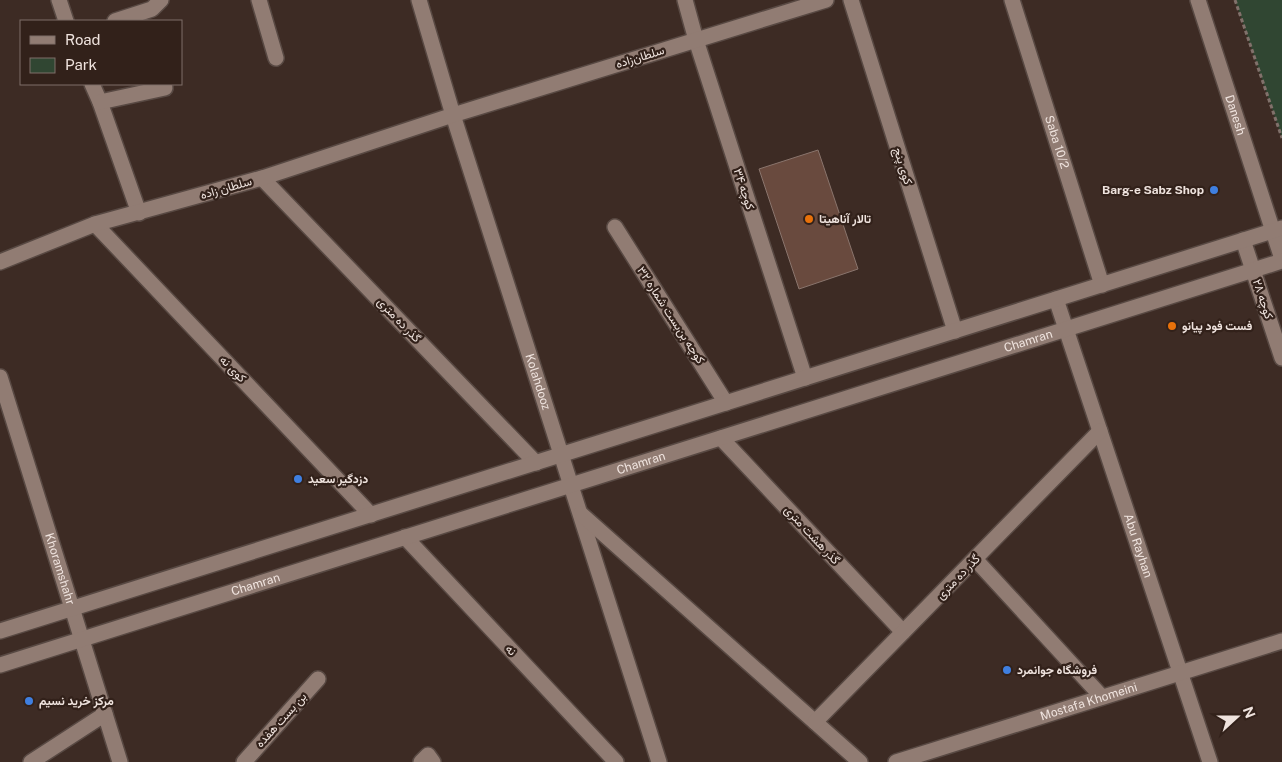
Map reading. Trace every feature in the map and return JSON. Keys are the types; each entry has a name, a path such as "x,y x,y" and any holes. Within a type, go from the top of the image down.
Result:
{"street":[{"path":"59,0 66,20"},
{"path":"118,20 152,9 161,0"},
{"path":"259,0 276,58"},
{"name":"Kolahdooz","path":"420,0 453,115 658,762"},
{"name":"کوچه ۳۴","path":"685,0 696,40 805,378"},
{"name":"سلطان‌زاده","path":"453,115 826,0"},
{"name":"کوی پنج","path":"851,0 955,331"},
{"name":"Saba 10/2","path":"1012,0 1102,285"},
{"name":"Danesh","path":"1198,0 1277,230 1282,260"},
{"path":"92,85 139,213"},
{"path":"100,102 165,88"},
{"name":"سلطان زاده","path":"0,262 95,224 262,178 453,115"},
{"name":"گذر ده متری","path":"262,178 536,463"},
{"name":"کوی نه","path":"95,224 371,514"},
{"name":"کوچه بن‌بست شماره ۳۲","path":"615,227 726,403"},
{"path":"0,631 1277,230"},
{"name":"کوچه ۲۸","path":"1244,240 1282,358"},
{"name":"Chamran","path":"0,665 1253,271 1282,260"},
{"name":"Abu Rayhan","path":"1056,299 1210,762"},
{"name":"Khoramshahr","path":"0,377 120,762"},
{"name":"گذر ده متری","path":"815,722 1100,431"},
{"name":"گذر هشت متری","path":"720,438 904,632"},
{"path":"580,513 860,762"},
{"name":"نه","path":"405,537 616,762"},
{"path":"975,559 1102,697"},
{"name":"Mostafa Khomeini","path":"896,762 1282,641"},
{"name":"بن بست هفده","path":"244,762 318,679"},
{"path":"31,762 105,714"},
{"path":"421,762 428,756 433,762"}],"path":[{"path":"1235,0 1282,138"}],"green space":[{"path":"1235,0 1282,0 1282,138"}],"building":[{"name":"تالار آناهیتا","path":"818,150 858,269 799,289 759,169"}],"place":[{"name":"Barg-e Sabz Shop","path":"1214,190"},
{"name":"تالار آناهیتا","path":"809,219"},
{"name":"فست فود پیانو","path":"1172,326"},
{"name":"دزدگیر سعید","path":"298,479"},
{"name":"فروشگاه جوانمرد","path":"1007,670"},
{"name":"مرکز خرید نسیم","path":"29,701"}]}
